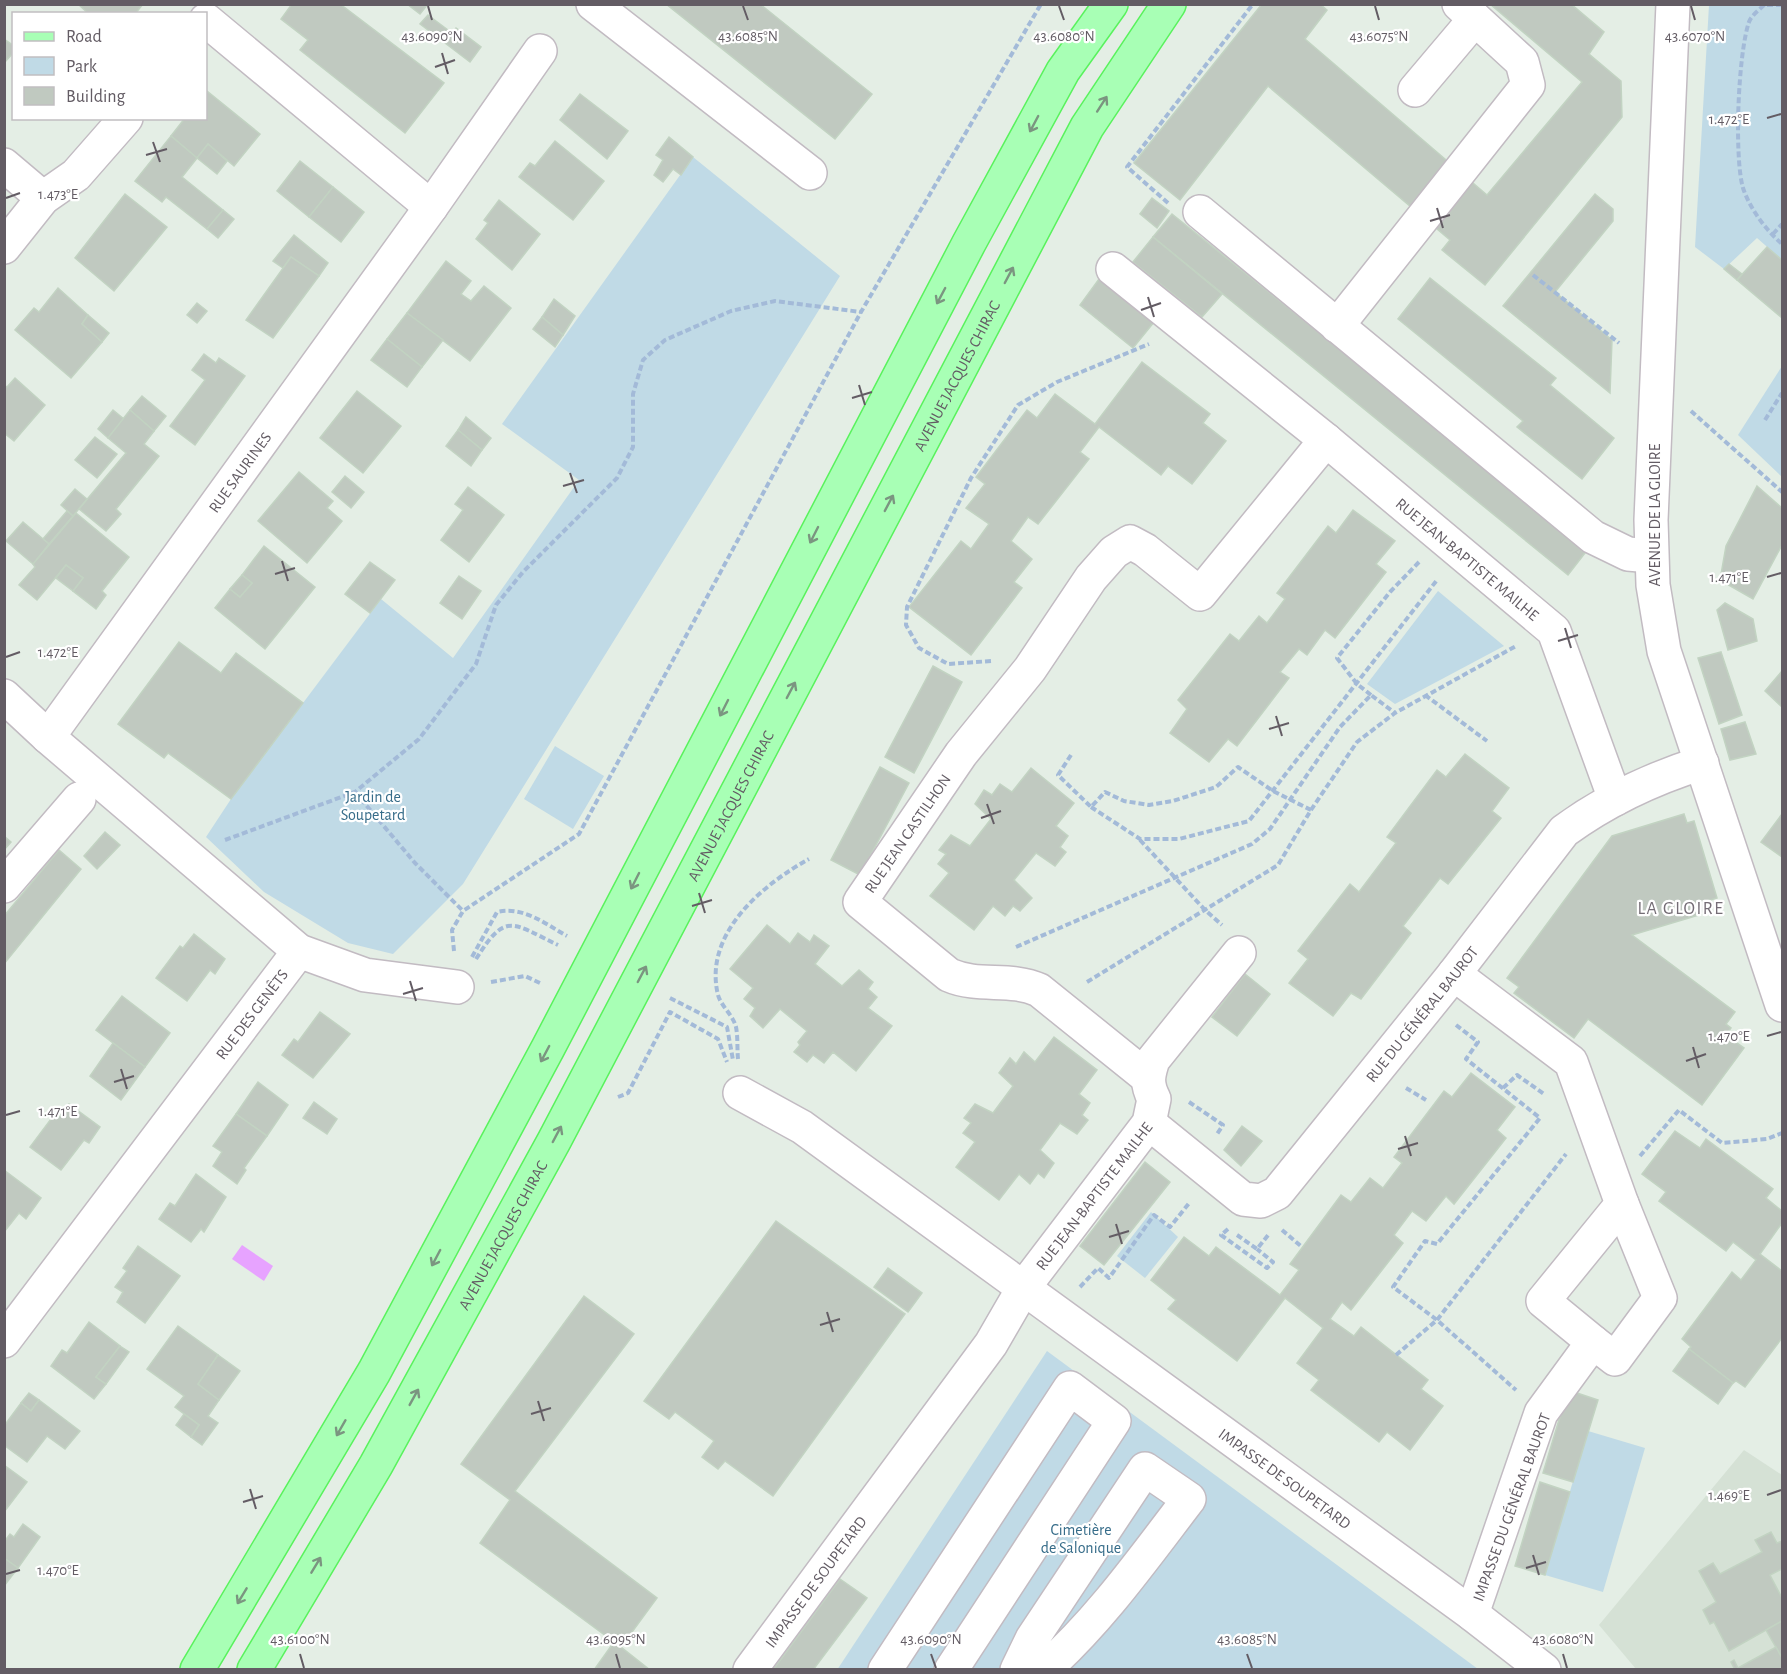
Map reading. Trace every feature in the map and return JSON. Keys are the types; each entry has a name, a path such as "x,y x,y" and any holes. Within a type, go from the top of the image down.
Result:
{"main road":[{"path":"197,1670 380,1361 548,1048 969,243 1063,70 1111,4"},
{"name":"AVENUE JACQUES CHIRAC","path":"254,1670 376,1465 521,1202 1087,127 1169,4"}],"street":[{"path":"593,4 810,173"},
{"name":"AVENUE DE LA GLOIRE","path":"1673,4 1651,556 1656,612 1664,651 1782,1005"},
{"path":"1337,326 1528,85 1522,62 1467,12 1415,90"},
{"path":"207,21 430,207"},
{"name":"RUE SAURINES","path":"48,737 540,51"},
{"path":"4,248 43,198 76,176 124,120"},
{"path":"4,165 43,198"},
{"path":"1200,212 1593,537 1628,554 1651,556"},
{"name":"RUE JEAN-BAPTISTE MAILHE","path":"1113,269 1326,440 1554,631 1615,799"},
{"name":"RUE JEAN CASTILHON","path":"1147,1077 1039,990 1023,983 965,982 949,975 860,902 961,754 1030,669 1074,602 1114,552 1130,542 1144,550 1200,594 1326,440"},
{"path":"7,704 299,951 365,975 457,987"},
{"name":"RUE DU GÉNÉRAL BAUROT","path":"1149,1123 1243,1199 1261,1201 1277,1193 1430,1005 1564,831 1585,815 1615,799 1702,763"},
{"path":"4,886 79,799"},
{"name":"RUE DES GENÊTS","path":"4,1341 299,951"},
{"path":"1147,1077 1153,1060 1239,953"},
{"path":"1454,974 1571,1062 1618,1195 1660,1298 1615,1359 1543,1301 1618,1195"},
{"name":"RUE JEAN-BAPTISTE MAILHE","path":"1024,1287 1149,1123 1154,1099 1148,1089 1147,1077"},
{"name":"IMPASSE DE SOUPETARD","path":"740,1093 802,1127 1473,1614 1544,1670"},
{"name":"IMPASSE DE SOUPETARD","path":"750,1670 991,1344 1024,1287"},
{"name":"IMPASSE DU GÉNÉRAL BAUROT","path":"1473,1614 1541,1413 1593,1342"},
{"path":"885,1670 1070,1388 1114,1421 951,1670"},
{"path":"1017,1670 1032,1639 1145,1469 1188,1499 1106,1605 1044,1670"}],"path":[{"path":"457,987 452,930 463,911 579,834 861,312 1041,4"},
{"path":"1200,212 1172,207 1127,167 1253,4"},
{"path":"1782,5 1763,5 1749,20 1743,54 1737,161 1744,190 1757,216 1782,244"},
{"path":"1773,234 1782,224"},
{"path":"1533,275 1619,343"},
{"path":"198,865 219,843 355,792 419,739 476,664 496,605 523,572 617,478 633,447 633,394 643,360 665,340 731,311 775,301 861,312"},
{"path":"1030,669 985,659 948,664 919,648 906,625 907,607 970,478 1018,405 1057,382 1188,327"},
{"path":"1765,420 1782,393"},
{"path":"1689,408 1782,492"},
{"path":"1140,839 1179,839 1250,821 1357,684 1450,544"},
{"path":"1395,713 1357,684 1337,658 1390,592 1450,544"},
{"path":"1060,1006 1072,991 1278,865 1311,810 1358,742 1395,713 1517,646 1554,631"},
{"path":"1014,948 1252,844 1270,829 1340,727 1371,695"},
{"path":"1425,695 1487,741"},
{"path":"1071,755 1058,775 1091,807 1140,839 1205,910 1245,944 1239,953"},
{"path":"1091,807 1105,792 1124,801 1149,805 1173,801 1216,787 1238,767 1273,791 1311,810"},
{"path":"355,792 415,863 463,911"},
{"path":"740,1093 736,1026 718,996 716,967 723,938 753,899 779,876 809,859"},
{"path":"457,987 487,926 497,912 509,909 523,912 573,939"},
{"path":"457,987 496,929 511,925 558,945"},
{"path":"525,976 550,988"},
{"path":"671,999 726,1027"},
{"path":"1430,1005 1478,1042 1466,1059 1540,1118 1437,1244 1425,1241 1393,1287 1437,1320 1541,1413"},
{"path":"611,1107 617,1097 628,1093 670,1012 718,1039 740,1093"},
{"path":"1186,1100 1223,1125"},
{"path":"1618,1195 1679,1110 1722,1143 1767,1139 1782,1133"},
{"path":"1396,1355 1437,1320 1592,1119"},
{"path":"1057,1312 1098,1268 1109,1278 1154,1215 1170,1227 1212,1174"},
{"path":"1257,1249 1276,1225 1302,1247"},
{"path":"1228,1229 1257,1249 1273,1262 1267,1268 1221,1235 1228,1229"}],"shaded area":[{"path":"242,1245 273,1266 264,1281 232,1259"},
{"path":"1744,1450 1782,1475 1782,1669 1636,1669 1599,1625"}],"green space":[{"path":"1709,5 1782,5 1782,260 1757,238 1724,269 1695,247"},
{"name":"Jardin de Soupetard","path":"693,157 840,276 463,884 393,954 348,943 264,892 206,837 231,799 381,599 453,658 579,480 502,424"},
{"path":"1782,366 1782,477 1738,435"},
{"path":"1438,591 1504,646 1395,704 1367,684"},
{"path":"555,746 604,776 573,829 524,799"},
{"path":"1151,1212 1178,1237 1145,1278 1117,1256"},
{"name":"Cimetière de Salonique","path":"1047,1351 1478,1669 837,1670"},
{"path":"1588,1431 1645,1448 1603,1592 1545,1575"}],"building":[{"path":"143,4 137,12 87,12 79,5"},
{"path":"292,4 340,4 444,83 405,133 300,50 308,40 281,19"},
{"path":"407,4 428,4 420,14"},
{"path":"666,4 760,4 872,94 835,139"},
{"path":"1262,4 1320,4 1327,10 1305,39 1487,195 1582,82 1490,4 1571,4 1604,32 1589,54 1621,81 1622,117 1485,285 1442,250 1450,240 1268,86 1180,200 1134,163"},
{"path":"428,15 452,33 456,28 481,47 470,62 420,24"},
{"path":"4,39 12,45 12,54 4,63"},
{"path":"207,91 260,134 234,166 208,144 197,158 171,136 183,120 207,120"},
{"path":"580,94 628,131 607,159 560,120"},
{"path":"171,136 197,158 182,177 223,210 207,229 166,197 162,202 135,181"},
{"path":"669,137 693,157 681,175 673,169 663,182 654,175 663,160 656,155"},
{"path":"555,141 604,181 573,220 519,177 530,163 535,166"},
{"path":"208,144 227,161 217,174 197,158"},
{"path":"300,161 333,187 309,217 277,191"},
{"path":"333,187 364,212 341,242 309,217"},
{"path":"125,194 167,227 114,291 75,258"},
{"path":"1595,194 1613,209 1613,221 1555,292 1612,340 1610,393 1503,306"},
{"path":"1152,198 1169,211 1157,228 1140,214"},
{"path":"499,200 540,234 512,270 476,239 488,223 484,220"},
{"path":"223,210 234,219 218,238 207,229"},
{"path":"1172,214 1588,549 1568,575 1153,237"},
{"path":"294,235 328,263 319,276 291,257 283,268 273,261"},
{"path":"1153,237 1222,294 1202,317 1133,262"},
{"path":"1767,247 1782,260 1782,318 1737,280"},
{"path":"291,257 319,276 273,338 246,320"},
{"path":"446,261 471,281 461,294 471,301 484,286 511,308 470,361 407,313"},
{"path":"1729,264 1742,274 1737,280 1724,269"},
{"path":"1430,278 1556,378 1550,385 1614,438 1582,479 1517,427 1523,421 1398,319"},
{"path":"1099,279 1154,322 1133,348 1080,305"},
{"path":"58,288 88,315 82,324 102,342 71,378 15,330 34,308 39,312"},
{"path":"554,299 575,316 563,335 542,317"},
{"path":"197,303 207,311 197,323 187,315"},
{"path":"407,313 443,340 422,367 387,339"},
{"path":"88,315 109,333 102,342 82,324"},
{"path":"542,317 563,335 555,347 533,329"},
{"path":"387,339 422,367 407,387 371,360"},
{"path":"204,354 216,363 219,358 245,376 195,445 170,426 205,380 192,370"},
{"path":"1142,362 1210,414 1203,423 1226,441 1192,484 1168,466 1161,475 1099,427 1080,452 1089,459 1038,524 1028,517 1011,541 1032,559 1014,582 1022,588 971,655 909,607 961,541 971,549 989,524 966,508 985,484 976,477 1027,410 1037,418 1055,394 1095,424"},
{"path":"15,378 45,405 14,441 4,433 4,385 7,387"},
{"path":"357,391 401,426 363,473 320,438"},
{"path":"142,396 166,416 154,431 130,410"},
{"path":"113,410 124,419 108,438 98,429"},
{"path":"130,410 154,431 144,444 159,456 116,509 121,514 106,531 79,509 126,453 108,438"},
{"path":"466,417 491,438 482,450 458,430"},
{"path":"458,430 482,450 471,466 446,446"},
{"path":"95,437 117,454 97,478 75,460"},
{"path":"299,472 333,501 327,508 342,521 307,563 258,521"},
{"path":"345,476 364,492 351,508 332,492"},
{"path":"1757,486 1782,508 1782,545 1753,599 1720,580 1726,546"},
{"path":"468,487 504,515 469,562 441,540 463,510 455,504"},
{"path":"75,489 87,499 73,516 61,505"},
{"path":"1353,510 1395,541 1376,564 1386,572 1335,638 1325,630 1307,655 1299,649 1280,672 1289,678 1237,746 1228,739 1209,762 1170,733 1187,709 1178,700 1230,634 1239,641 1259,616 1267,623 1285,599 1277,593 1328,526 1336,533"},
{"path":"67,511 73,516 49,544 43,539"},
{"path":"76,513 129,557 102,591 106,595 96,609 73,591 83,578 66,565 37,600 19,585 35,567 33,564"},
{"path":"23,522 49,544 33,564 6,541"},
{"path":"264,546 315,587 265,649 215,608 230,589 240,597 252,583 242,575"},
{"path":"370,562 395,580 370,613 345,594"},
{"path":"66,565 83,578 73,591 56,578"},
{"path":"242,575 252,583 240,597 230,589"},
{"path":"459,576 481,591 462,619 440,603"},
{"path":"1725,603 1753,619 1757,641 1728,650 1717,610"},
{"path":"179,642 221,673 236,653 303,703 231,799 168,753 164,758 118,724"},
{"path":"1721,652 1742,715 1719,724 1698,658"},
{"path":"933,666 962,682 914,773 885,757"},
{"path":"1782,671 1782,707 1765,691"},
{"path":"1745,722 1756,754 1730,760 1721,729"},
{"path":"1465,754 1509,788 1492,811 1501,818 1448,884 1440,878 1403,926 1411,933 1361,999 1351,993 1333,1016 1289,983 1308,959 1298,951 1350,884 1359,892 1396,843 1387,837 1437,770 1446,777"},
{"path":"880,767 909,783 860,875 831,860"},
{"path":"1031,768 1074,803 1056,826 1068,836 1060,847 1066,852 1055,866 1036,853 1014,880 1032,898 1020,911 1013,906 1005,916 993,906 974,930 930,896 949,873 938,864 946,854 939,850 951,835 970,846 991,819 975,804 984,790 992,795 1000,784 1012,792"},
{"path":"1684,814 1687,823 1694,821 1717,898 1707,901 1709,912 1632,935 1735,1012 1726,1024 1731,1028 1726,1035 1744,1048 1702,1105 1588,1019 1574,1038 1514,993 1519,987 1507,978 1612,836"},
{"path":"1782,814 1782,857 1761,842"},
{"path":"105,832 120,845 97,869 84,856"},
{"path":"4,836 11,842 4,850"},
{"path":"59,850 81,869 4,964 4,916"},
{"path":"767,925 790,944 798,933 810,942 814,935 829,946 815,964 842,986 859,970 873,982 868,989 877,997 868,1008 892,1026 856,1071 833,1052 824,1063 813,1055 807,1062 794,1052 800,1045 798,1042 807,1031 780,1009 763,1028 750,1016 755,1008 744,999 753,988 730,969"},
{"path":"194,934 225,959 215,974 210,970 187,1001 156,978 180,946 183,948"},
{"path":"1245,974 1270,994 1237,1036 1212,1017"},
{"path":"122,996 170,1033 145,1067 96,1030"},
{"path":"320,1012 350,1034 313,1078 282,1055 294,1039 298,1042"},
{"path":"1054,1037 1097,1070 1079,1094 1090,1103 1082,1115 1088,1120 1077,1134 1060,1123 1040,1150 1054,1163 1044,1178 1038,1173 1030,1184 1019,1174 999,1200 956,1167 975,1142 963,1133 971,1123 964,1118 975,1104 993,1113 1013,1086 999,1073 1010,1058 1016,1064 1024,1052 1035,1062"},
{"path":"113,1043 145,1067 121,1100 90,1076"},
{"path":"1471,1073 1515,1107 1497,1130 1506,1138 1454,1204 1446,1196 1426,1221 1412,1211 1394,1235 1403,1243 1351,1310 1342,1302 1330,1319 1354,1336 1361,1327 1428,1380 1421,1389 1443,1406 1410,1450 1387,1432 1379,1442 1311,1390 1319,1380 1297,1363 1323,1328 1285,1298 1237,1361 1168,1309 1176,1300 1151,1280 1184,1237 1209,1256 1216,1247 1280,1295 1299,1270 1290,1264 1341,1195 1351,1202 1370,1178 1383,1188 1402,1163 1394,1157 1444,1091 1452,1097"},
{"path":"258,1082 288,1105 267,1136 236,1114"},
{"path":"314,1102 337,1119 327,1134 303,1118"},
{"path":"69,1104 100,1127 89,1143 84,1140 61,1170 30,1147 54,1115 58,1118"},
{"path":"236,1114 267,1136 244,1168 246,1170 237,1184 213,1166 222,1152 213,1146"},
{"path":"1242,1126 1262,1141 1241,1166 1224,1150"},
{"path":"1675,1131 1700,1148 1706,1139 1773,1189 1766,1198 1782,1211 1782,1223 1760,1254 1782,1271 1782,1338 1745,1387 1736,1381 1733,1383 1689,1349 1691,1347 1682,1339 1732,1272 1741,1280 1756,1260 1733,1242 1726,1251 1659,1201 1666,1192 1642,1174"},
{"path":"1145,1162 1170,1182 1104,1265 1080,1246"},
{"path":"4,1170 41,1198 26,1219 19,1213 4,1232"},
{"path":"196,1174 226,1197 204,1232 201,1229 191,1242 159,1219 170,1203 175,1206"},
{"path":"776,1221 905,1314 773,1496 725,1461 718,1469 702,1457 714,1441 675,1412 669,1419 644,1401"},
{"path":"138,1246 180,1276 145,1323 117,1302 123,1292 115,1287 127,1271 123,1268"},
{"path":"888,1268 922,1293 908,1312 874,1287"},
{"path":"584,1296 634,1334 515,1491 657,1598 621,1647 650,1670 594,1670 614,1642 480,1543 510,1500 461,1464"},
{"path":"89,1322 120,1346 96,1377 106,1384 94,1399 51,1366 62,1350 67,1353"},
{"path":"178,1326 218,1355 198,1384 219,1400 208,1416 218,1423 202,1445 191,1437 199,1425 175,1407 184,1396 147,1369"},
{"path":"120,1346 129,1352 106,1384 96,1377"},
{"path":"1689,1349 1733,1383 1718,1404 1673,1371"},
{"path":"218,1355 240,1371 219,1400 198,1384"},
{"path":"1568,1390 1598,1400 1573,1482 1543,1473"},
{"path":"29,1393 39,1400 31,1411 21,1403"},
{"path":"39,1400 80,1431 65,1449 47,1436 27,1462 4,1445 4,1426 21,1403 31,1411"},
{"path":"184,1414 199,1425 191,1437 176,1425"},
{"path":"4,1465 27,1482 4,1512"},
{"path":"1540,1482 1570,1492 1545,1575 1515,1566"},
{"path":"23,1524 40,1537 18,1568 4,1558 4,1542 10,1534 14,1537"},
{"path":"1771,1532 1777,1543 1782,1541 1782,1569 1770,1575 1782,1598 1782,1621 1729,1651 1714,1622 1710,1624 1703,1610 1716,1602 1699,1571 1713,1563 1720,1574 1762,1552 1755,1540"},
{"path":"4,1558 18,1568 4,1586"},
{"path":"840,1579 867,1598 813,1670 773,1670"},
{"path":"1782,1621 1782,1658 1766,1630"},
{"path":"1776,1647 1782,1658 1782,1670 1735,1670 1731,1662 1734,1660 1738,1668"}],"district":[{"name":"LA GLOIRE","path":"1681,908"}]}
